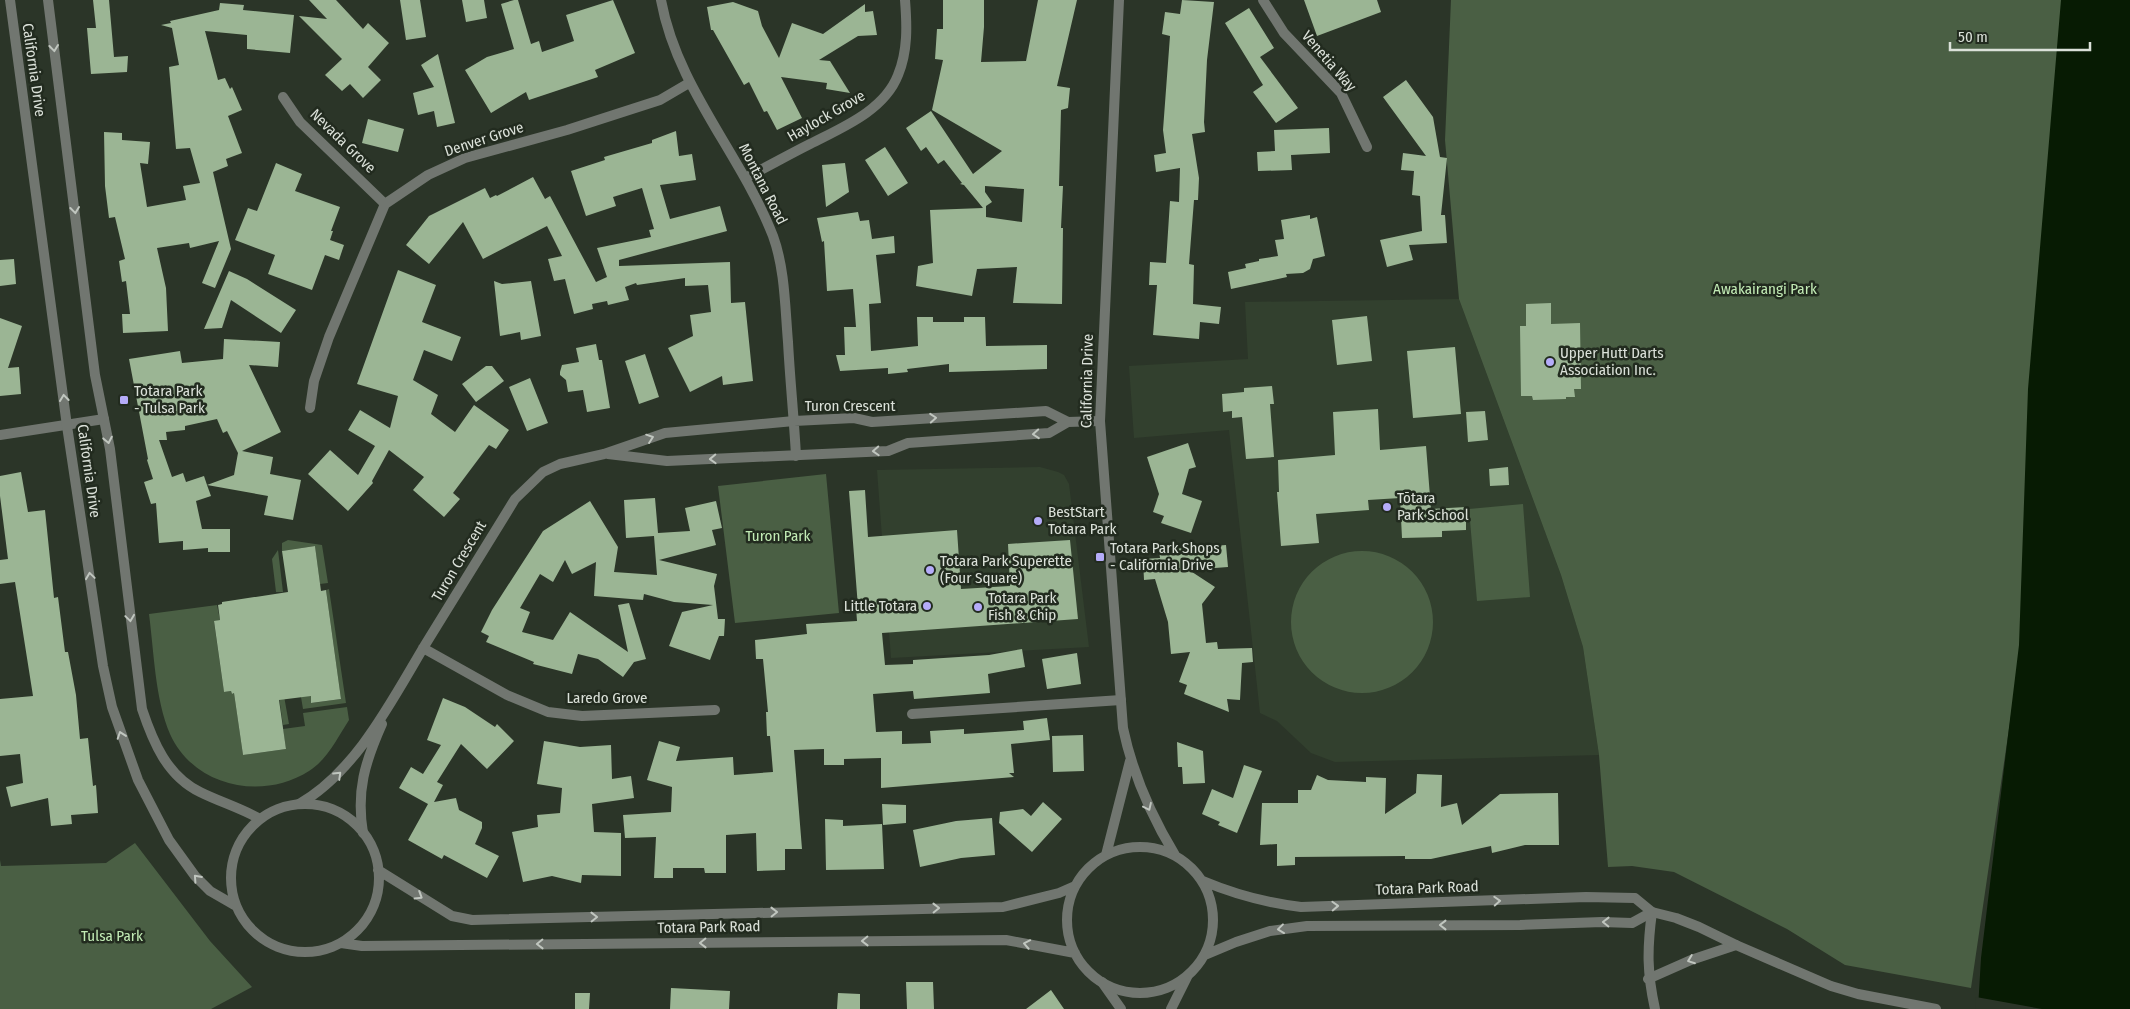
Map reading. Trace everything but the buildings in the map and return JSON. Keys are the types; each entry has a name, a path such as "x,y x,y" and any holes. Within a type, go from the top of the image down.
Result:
{"street":[{"name":"California Drive","path":"10,0 67,426 103,666 112,707 138,780 178,854 210,892 236,906"},
{"name":"California Drive","path":"48,0 96,382 110,449 142,709 152,739 164,760 180,779 199,791 245,810 260,820"},
{"name":"Montana Road","path":"661,0 674,48 689,83 745,178 771,231 779,261 784,292 796,456"},
{"name":"Haylock Grove","path":"745,178 854,121 875,106 888,93 898,77 903,61 906,21 905,0"},
{"name":"California Drive","path":"1119,0 1100,421 1123,728 1130,761 1146,803 1175,855"},
{"name":"Venetia Way","path":"1262,0 1284,33 1341,93 1367,147"},
{"name":"Denver Grove","path":"385,204 428,174 465,158 566,130 660,100 689,83"},
{"name":"Nevada Grove","path":"283,97 300,122 385,204"},
{"path":"310,408 314,381 385,204"},
{"name":"Turon Crescent","path":"299,804 327,786 343,770 391,702 515,499 527,485 543,472 560,464 604,454 665,433 794,421 854,418 872,422 1046,411 1068,422"},
{"path":"0,435 104,419"},
{"name":"Turon Crescent","path":"604,454 667,461 888,451 908,443 1049,433 1068,422 1100,421"},
{"name":"Laredo Grove","path":"423,648 507,695 548,712 582,716 716,710"},
{"path":"912,714 1121,700"},
{"name":"Turon Crescent","path":"363,833 360,812 361,785 372,745 391,702"},
{"name":"California Drive","path":"1106,855 1130,761"},
{"path":"299,804 314,804 335,810 353,822 363,833 376,857 378,887 374,904 361,926 341,943 324,950 307,952 280,948 257,935 245,921 236,906 231,874 240,844 248,830 260,820 278,809 299,804"},
{"path":"1121,1009 1102,982 1082,964 1075,953 1069,937 1067,919 1069,902 1075,886 1084,873 1106,855 1123,848 1140,846 1158,848 1175,855 1195,870 1203,881 1210,898 1214,918 1212,937 1205,955 1187,977 1170,1009"},
{"name":"Totara Park Road","path":"378,870 452,916 472,920 1003,907 1059,893 1075,886"},
{"name":"Totara Park Road","path":"1203,881 1231,893 1278,904 1301,907 1616,896 1635,898 1652,912 1699,926 1736,945 1831,986 1858,994 1936,1009"},
{"path":"1205,955 1270,931 1307,926 1632,923 1652,912"},
{"path":"1652,912 1647,944 1648,979 1654,1009"},
{"name":"Totara Park Road","path":"341,943 362,946 1006,940 1075,953"},
{"path":"1648,979 1691,960 1736,945"},
{"path":"1102,982 1123,991 1145,993 1168,988 1187,977"}],"shaded area":[{"path":"2061,0 2130,0 2130,1009 1978,1009 1981,958 2019,645 2028,389"},
{"name":"Tōtara Park School","path":"1459,299 1561,575 1583,647 1599,755 1335,762 1311,753 1277,721 1260,713 1229,430 1134,438 1129,366 1248,359 1245,302"},
{"path":"1040,467 1064,475 1069,484 1089,647 891,658 877,470"}],"green space":[{"name":"Awakairangi Park","path":"1451,0 2062,0 2028,599 1971,988 1845,965 1787,929 1674,872 1632,866 1608,867 1599,755 1583,647 1561,575 1459,299 1445,140"},
{"name":"Turon Park","path":"826,474 839,613 735,623 718,486"},
{"path":"1523,504 1530,597 1477,601 1469,509"},
{"path":"288,540 322,545 328,583 320,584 315,546 282,551 282,543"},
{"path":"278,550 283,592 276,592 272,559"},
{"path":"1362,551 1389,557 1401,563 1412,572 1421,583 1427,595 1433,622 1427,649 1421,661 1412,672 1401,681 1389,687 1362,693 1335,687 1323,681 1312,672 1303,661 1297,649 1291,622 1297,595 1303,583 1312,572 1323,563 1335,557"},
{"path":"329,589 346,703 303,709 301,697 310,689 312,703 341,699 326,590"},
{"path":"217,605 220,620 214,622 224,692 231,691 232,694 234,693 243,755 286,749 283,729 305,726 303,713 347,707 349,720 327,755 309,771 291,780 271,785 251,786 231,784 212,777 195,766 181,752 170,734 158,691 149,614"},
{"path":"284,696 289,724 283,725 279,697"},
{"name":"Tulsa Park","path":"135,843 210,941 252,987 211,1009 0,1009 0,860 1,866 106,863"}],"pier":[{"path":"1976,997 2042,1009 1975,1009"}],"place":[{"name":"Upper Hutt Darts Association Inc.","path":"1550,362"},
{"name":"Totara Park - Tulsa Park","path":"124,400"},
{"name":"Tōtara Park School","path":"1387,507"},
{"name":"BestStart Totara Park","path":"1038,521"},
{"name":"Totara Park Shops - California Drive","path":"1100,557"},
{"name":"Totara Park Superette (Four Square)","path":"930,570"},
{"name":"Little Totara","path":"927,606"},
{"name":"Totara Park Fish & Chip","path":"978,607"}]}
